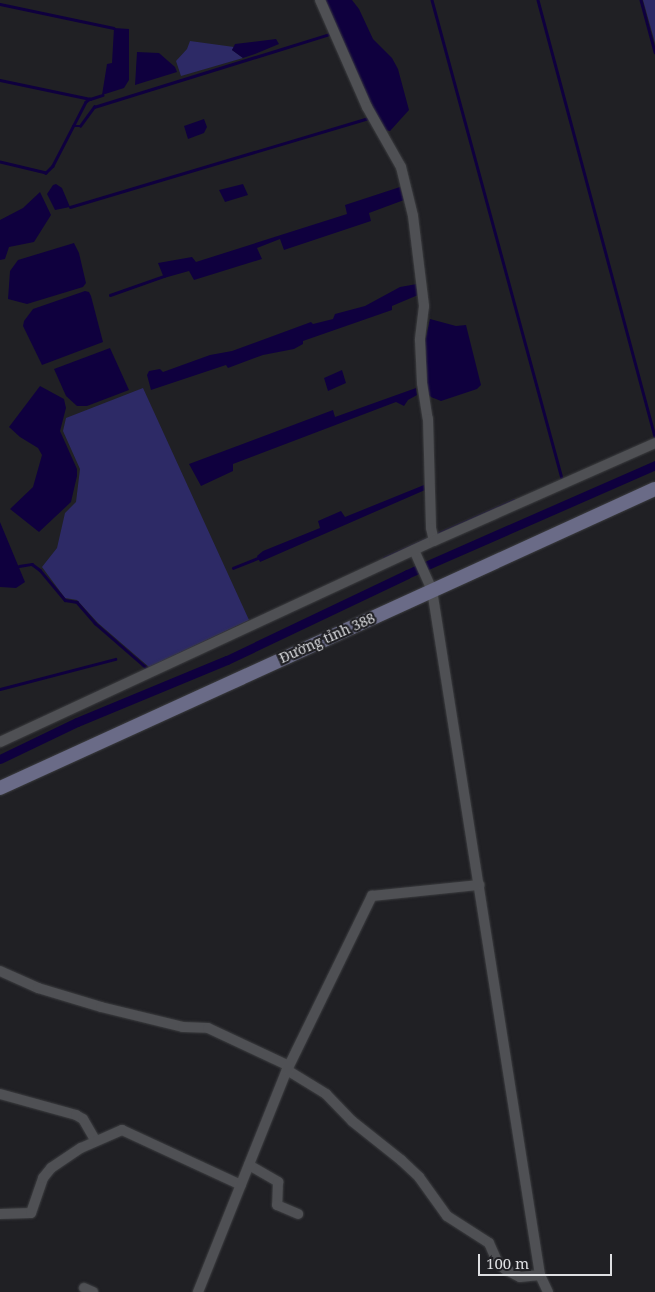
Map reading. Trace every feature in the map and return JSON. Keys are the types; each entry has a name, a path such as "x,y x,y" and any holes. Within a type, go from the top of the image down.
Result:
{"main road":[{"name":"Đường tỉnh 388","path":"0,788 431,588 655,489"}],"street":[{"path":"320,0 366,107 385,135 401,167 413,216 424,306 420,340 422,383 428,419 431,528 434,540"},
{"path":"0,742 415,552 434,540 655,443"},
{"path":"415,552 431,588 540,1275 548,1292"},
{"path":"198,1292 288,1068 372,896 479,885"},
{"path":"0,971 38,988 101,1007 183,1027 208,1028 288,1068 326,1094 352,1121 401,1160 419,1178 447,1216 489,1243 498,1263 505,1269 520,1277 540,1275"},
{"path":"0,1094 76,1115 83,1119 95,1140"},
{"path":"0,1214 31,1213 46,1173 95,1140 119,1131 125,1131 241,1185"},
{"path":"249,1165 278,1182 277,1205 298,1214"}],"shaded area":[{"path":"324,0 352,0 359,9 373,39 392,58 398,69 409,110 390,131 385,130 378,121"},
{"path":"643,0 655,0 655,43"},
{"path":"114,28 129,29 129,80 124,88 102,95 107,64 112,63"},
{"path":"276,39 279,44 243,58 232,50 235,44"},
{"path":"190,41 234,47 232,50 243,58 181,76 176,61 187,49"},
{"path":"137,52 159,53 175,67 177,72 135,85"},
{"path":"204,119 207,127 204,133 188,139 184,126"},
{"path":"56,184 62,188 70,207 55,210 47,194 53,185"},
{"path":"243,184 248,195 225,202 219,190"},
{"path":"400,187 404,200 369,213 371,221 284,250 280,239 257,248 262,259 194,280 189,271 164,278 158,263 192,257 196,262 347,214 345,205"},
{"path":"40,192 51,215 34,242 9,247 5,259 0,260 0,220 23,208"},
{"path":"74,243 79,253 86,283 83,287 27,304 8,299 10,271 18,260"},
{"path":"417,284 418,295 392,306 392,310 303,341 303,344 294,349 263,355 228,368 226,365 151,390 147,375 149,371 160,369 163,372 210,355 232,351 311,322 313,324 333,319 335,314 365,306 400,287"},
{"path":"85,291 89,292 91,296 103,342 42,365 23,326 24,321 33,309"},
{"path":"430,319 456,326 466,325 481,385 477,389 441,401 427,393 425,341"},
{"path":"110,348 129,390 87,406 77,406 66,396 54,369"},
{"path":"342,370 346,383 328,391 324,378"},
{"path":"40,386 64,399 66,408 60,431 77,469 77,476 71,502 39,532 10,509 33,487 42,455 38,448 20,437 9,427"},
{"path":"143,388 249,620 149,667 98,623 77,600 65,598 42,567 57,548 65,513 76,502 80,469 63,431 66,418"},
{"path":"416,388 417,395 408,400 404,406 396,402 233,464 233,471 201,486 189,464 333,410 335,417"},
{"path":"424,485 425,490 260,562 257,556 263,551 320,528 318,521 341,511 345,517"},
{"path":"0,522 25,582 16,588 0,587"}],"waterway":[{"path":"432,0 562,479"},
{"path":"538,0 655,436"},
{"path":"641,0 655,52"},
{"path":"0,4 114,28"},
{"path":"73,126 80,126 94,107 333,33"},
{"path":"0,80 90,99 86,102 53,166 46,173 0,162"},
{"path":"90,99 102,95"},
{"path":"70,207 369,118"},
{"path":"110,295 164,276"},
{"path":"0,759 77,722 227,660 407,574 655,465"},
{"path":"435,535 514,500"},
{"path":"384,558 429,538 429,535"},
{"path":"233,568 258,558"},
{"path":"19,566 32,564 40,570 65,600 77,602 95,623 148,669"},
{"path":"0,689 115,659"}]}
